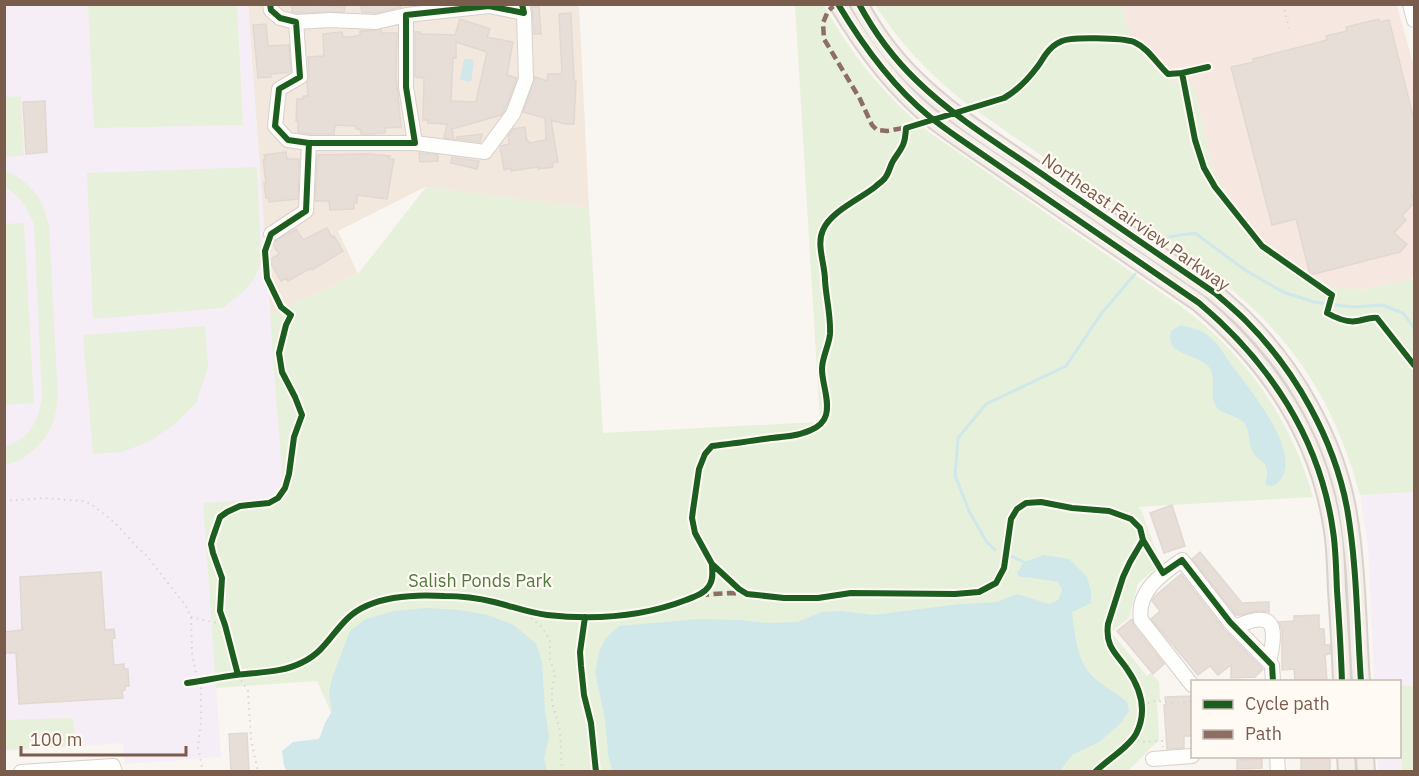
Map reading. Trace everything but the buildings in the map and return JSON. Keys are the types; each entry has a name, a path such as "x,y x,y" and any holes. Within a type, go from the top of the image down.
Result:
{"main road":[{"name":"Northeast Fairview Parkway","path":"838,4 879,65 930,117 1199,303 1238,339 1268,375 1305,437 1324,489 1333,531 1342,680"},
{"name":"Northeast Fairview Parkway","path":"859,4 890,51 930,93 978,129 1215,293 1245,320 1277,357 1316,420 1341,483 1353,554 1361,680"}],"street":[{"path":"270,4 271,10 280,18 296,22 330,20 376,22 406,15 489,6 523,9 526,79 513,114 485,152 415,143 309,143 288,140 275,126 279,89 300,77 296,22"},
{"path":"1410,4 1414,20"},
{"path":"406,15 406,87 415,143"},
{"path":"271,234 306,211 309,143"},
{"path":"1191,684 1141,620 1139,611 1149,587 1162,573 1182,560 1235,627 1272,665 1273,680"},
{"path":"1235,627 1259,619 1267,620 1273,626 1274,634 1269,662"},
{"path":"1158,758 1191,756"},
{"path":"21,771 112,766 115,771"}],"path":[{"path":"1283,4 1289,28"},
{"path":"4,501 45,498 82,501 91,504 114,522 151,560 186,606 192,617 192,654 198,682 201,686 198,747 203,771"},
{"path":"522,610 542,627 550,639 550,659 555,674 552,702 560,731 562,771"},
{"path":"192,617 225,625"},
{"path":"238,675 248,691 251,739 258,771"},
{"path":"1143,707 1148,702 1154,701 1171,703 1191,701"},
{"path":"1132,738 1142,742 1162,741 1158,758"}],"shaded area":[{"path":"5,5 248,5 284,498 203,503 221,757 125,764 123,743 5,751"},
{"path":"248,5 579,5 589,208 425,187 338,231 358,274 270,315"},
{"path":"1123,5 1397,5 1414,64 1414,274 1412,279 1359,290 1334,287 1315,281 1261,239 1231,200 1213,169 1193,81 1170,82 1151,66 1129,35"},
{"path":"1414,492 1414,771 1378,771 1378,758 1401,758 1401,680 1374,680 1368,547 1360,495"}],"green space":[{"name":"Salish Ponds Park","path":"795,4 824,5 845,40 869,72 926,130 1203,324 1245,366 1278,415 1292,441 1313,497 1138,507 1161,564 1138,583 1129,618 1111,632 1147,676 1151,673 1159,682 1160,701 1157,701 1159,740 1127,772 357,771 317,681 216,688 203,503 284,498 270,315 358,274 426,187 589,208 603,433 820,422"},
{"path":"88,5 237,5 243,125 94,128"},
{"path":"875,5 1123,5 1129,35 1151,66 1170,82 1193,81 1213,169 1231,200 1261,239 1314,281 1334,287 1359,290 1412,279 1414,284 1414,492 1360,495 1336,425 1320,394 1302,365 1281,338 1257,313 1201,266 959,97 920,62"},
{"path":"21,96 24,156 5,157 5,97"},
{"path":"257,167 261,263 254,279 246,289 223,308 93,319 87,173"},
{"path":"4,171 21,179 34,192 42,205 49,225 58,398 50,430 40,444 28,455 5,465 5,447 27,434 35,422 42,397 34,225 23,203 5,187"},
{"path":"24,223 34,403 5,405 5,224"},
{"path":"205,326 208,367 196,403 175,424 150,441 122,452 93,454 83,335"},
{"path":"1401,686 1414,686 1414,771 1402,771"},
{"path":"73,718 75,746 5,750 5,720"}],"water":[{"path":"464,60 474,62 471,82 460,80"},
{"path":"1181,325 1201,331 1212,339 1271,421 1284,453 1285,467 1281,479 1276,484 1266,485 1266,468 1250,446 1248,430 1244,423 1219,410 1216,406 1211,370 1203,362 1176,350 1172,345 1171,331"},
{"path":"1044,555 1069,559 1087,577 1091,591 1091,603 1072,612 1080,656 1094,678 1127,702 1129,711 1121,723 1099,742 1072,755 1060,771 612,771 605,719 595,672 600,649 606,638 619,626 699,619 767,623 797,622 822,612 841,611 873,615 960,604 997,602 1017,594 1049,604 1058,600 1062,590 1058,582 1020,577 1017,573 1024,562"},
{"path":"425,608 488,615 514,625 536,644 542,662 549,737 544,758 547,771 287,771 282,751 293,742 318,739 332,711 329,693 332,678 350,631 366,619 394,611"}],"waterway":[{"path":"1168,237 1195,233 1245,270 1283,292 1314,302 1353,307 1382,305 1403,313 1414,328"},
{"path":"995,550 986,541 969,511 955,475 958,438 986,404 1066,366 1101,314 1135,274"},
{"path":"1011,556 1024,562"}],"marked path":[{"path":"836,4 828,11 823,23 824,39 860,99 872,125 877,130 887,131 909,127"},
{"path":"700,595 744,594"}],"cycle path":[{"path":"270,4 271,10 280,18 296,22 300,77 279,89 275,126 288,140 309,143 415,143 406,87 406,15 489,6 524,13 522,4"},
{"path":"838,4 879,65 916,105 960,139 1199,303 1248,350 1269,377 1303,434 1316,464 1326,497 1335,545 1342,680"},
{"path":"859,4 892,54 932,95 981,133 1215,293 1246,321 1281,361 1322,431 1341,482 1353,551 1361,680"},
{"path":"1182,73 1168,74 1148,52 1134,42 1096,38 1065,40 1052,47 1027,80 1004,98 906,128 905,139 888,174 875,187 832,217 821,236 830,327 822,365 827,404 824,420 814,429 796,435 712,446 705,454 699,469 692,518 695,533 712,564 739,589 747,594 784,598 818,598 851,593 955,594 979,592 996,583 1004,568 1011,519 1017,509 1026,503 1041,502 1072,508 1109,511 1131,519 1140,528 1143,540 1163,573 1182,560 1230,622 1272,665 1273,680"},
{"path":"1208,67 1182,73 1195,140 1204,168 1215,187 1262,246 1332,295 1327,313 1349,321 1377,318 1414,365"},
{"path":"238,675 220,611 222,578 211,544 220,517 240,506 269,503 278,498 285,488 289,474 294,437 302,415 282,372 279,353 291,315 281,307 267,278 265,251 271,234 306,211 309,143"},
{"path":"1095,772 1132,739 1142,717 1139,692 1127,669 1112,649 1108,638 1108,624 1123,577 1143,540"},
{"path":"187,683 295,666 317,653 342,624 357,611 368,605 393,598 456,596 475,598 547,615 618,616 669,606 699,595 711,583 712,564"},
{"path":"585,617 580,652 596,772"}]}
